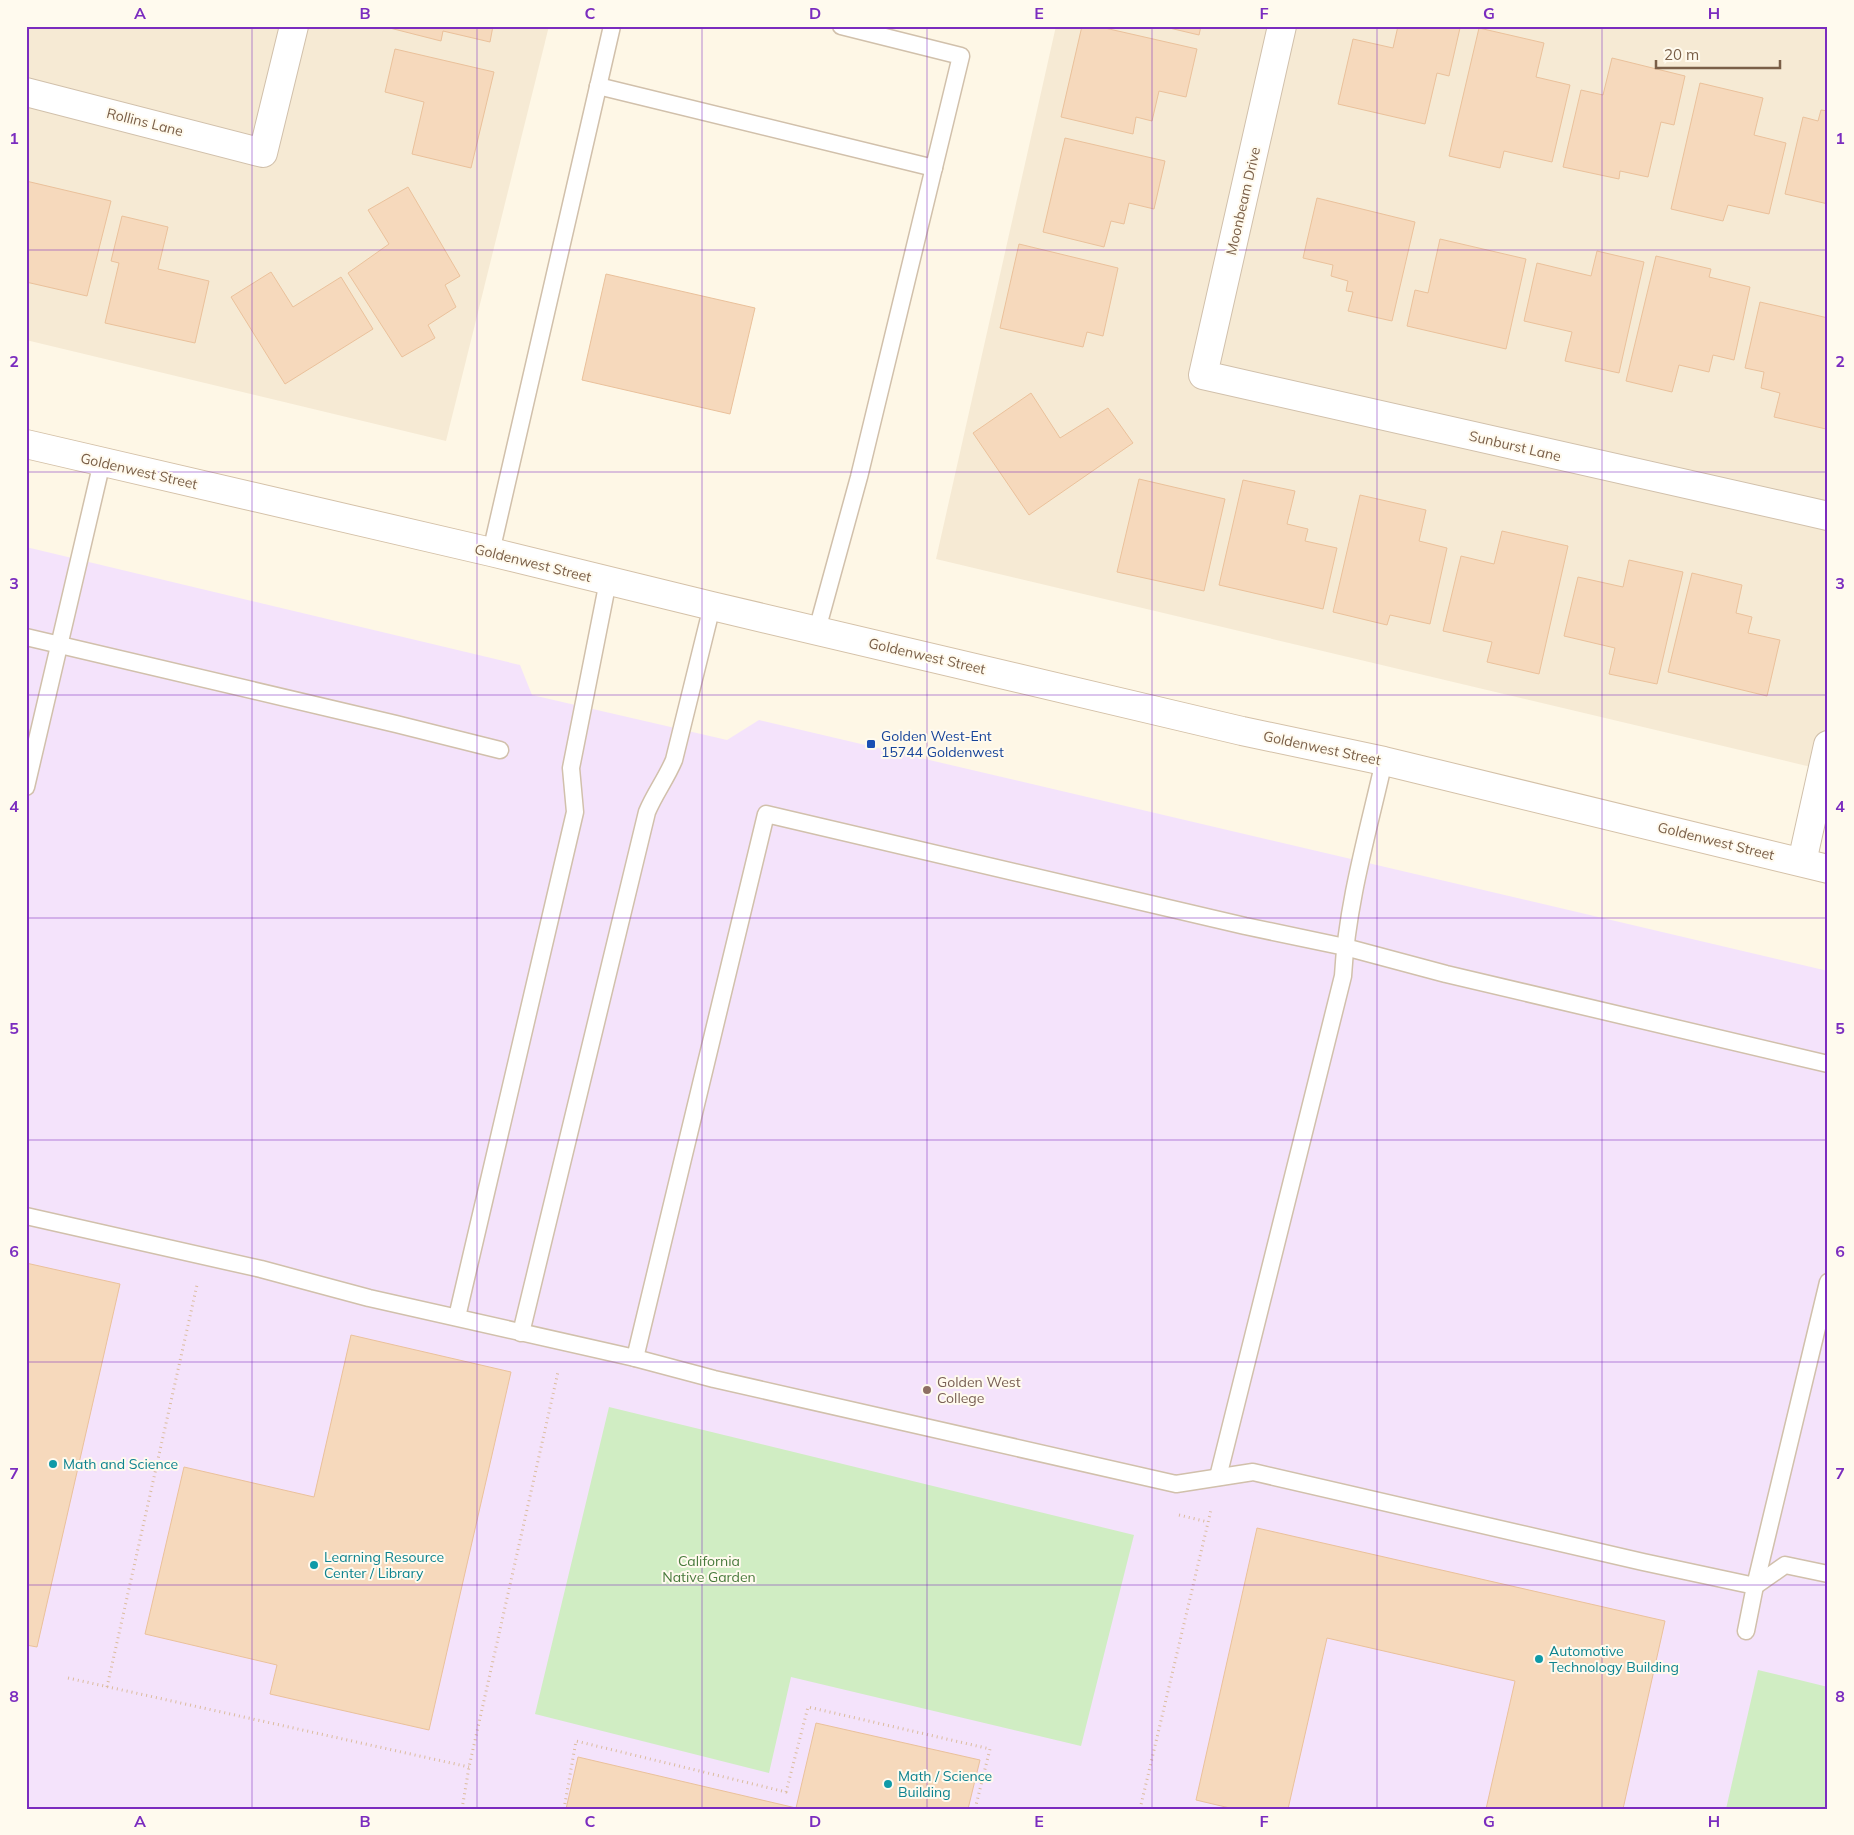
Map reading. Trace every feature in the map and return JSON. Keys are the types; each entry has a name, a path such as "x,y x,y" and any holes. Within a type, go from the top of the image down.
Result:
{"main road":[{"name":"Rollins Lane","path":"26,92 263,153 294,26"},
{"name":"Moonbeam Drive","path":"1203,375 1282,26"},
{"name":"Sunburst Lane","path":"1203,375 1828,516"},
{"name":"Goldenwest Street","path":"26,444 1242,731 1384,761 1815,865"},
{"path":"1815,865 1828,745"}],"lane":[{"path":"490,552 612,26"},
{"path":"817,630 859,477 962,56 841,26"},
{"path":"598,86 934,168"},
{"path":"26,788 102,462"},
{"path":"457,1317 576,812 572,768 608,581"},
{"path":"521,1333 647,812 652,800 668,776 674,760 712,606"},
{"path":"26,637 500,750"},
{"path":"1218,1477 1343,976 1351,906 1384,761"},
{"path":"635,1358 766,814 1245,926 1345,947 1446,974 1828,1064"},
{"path":"26,1216 261,1269 370,1298 635,1358 714,1379 1176,1484 1254,1472 1755,1586 1785,1565 1828,1574"},
{"path":"1746,1631 1755,1586 1828,1282"}],"path":[{"path":"107,1687 197,1285"},
{"path":"462,1809 469,1767 559,1367"},
{"path":"1140,1809 1218,1477"},
{"path":"68,1678 469,1767"},
{"path":"564,1809 576,1741 786,1792 808,1707 990,1749 975,1809"}],"shaded area":[{"path":"26,26 549,26 446,441 26,340"},
{"path":"1056,26 1828,26 1828,771 936,559"},
{"name":"Golden West College","path":"26,547 520,665 532,695 727,740 759,720 1828,971 1828,1809 26,1809"}],"green space":[{"name":"California Native Garden","path":"609,1407 1134,1535 1081,1746 791,1677 769,1773 535,1714"},
{"path":"1758,1670 1828,1687 1828,1809 1726,1809"}],"building":[{"path":"382,26 493,26 490,42 443,31 441,41"},
{"path":"1082,26 1096,26 1197,49 1186,97 1159,91 1152,121 1136,117 1133,134 1061,117"},
{"path":"1161,26 1201,26 1199,35"},
{"path":"1398,26 1451,26 1460,28 1449,76 1437,73 1425,124 1338,104 1353,39 1393,48"},
{"path":"1479,28 1544,43 1536,77 1570,85 1552,162 1504,151 1500,168 1449,156"},
{"path":"395,49 494,72 471,168 412,154 424,102 385,92"},
{"path":"1612,58 1685,76 1674,125 1661,122 1648,177 1620,171 1619,179 1563,167 1581,90 1603,95"},
{"path":"1700,83 1763,98 1754,135 1786,143 1769,214 1728,205 1723,221 1671,209"},
{"path":"1821,110 1828,111 1828,204 1785,194 1803,117 1818,121"},
{"path":"1065,138 1165,161 1154,209 1129,203 1124,224 1111,221 1104,247 1043,232"},
{"path":"26,181 111,201 87,296 26,282"},
{"path":"408,187 460,276 445,285 456,307 428,325 435,338 402,357 348,273 389,244 368,210"},
{"path":"1317,198 1415,222 1392,321 1348,311 1353,292 1346,291 1348,281 1331,276 1333,265 1303,258"},
{"path":"122,216 168,227 158,269 209,281 195,343 105,323 119,263 111,261"},
{"path":"1440,239 1526,259 1506,349 1407,326 1415,290 1428,293"},
{"path":"1019,244 1118,268 1103,336 1087,332 1083,347 1000,328"},
{"path":"1597,251 1644,262 1619,373 1565,361 1572,332 1524,321 1537,263 1591,276"},
{"path":"1656,256 1711,269 1709,277 1750,287 1734,360 1713,355 1709,372 1679,365 1672,392 1626,381"},
{"path":"271,272 293,307 341,277 373,329 285,384 231,297"},
{"path":"606,274 755,308 730,414 582,380"},
{"path":"1760,302 1828,318 1828,423 1826,429 1774,417 1780,393 1761,388 1764,372 1745,368"},
{"path":"1031,393 1060,438 1108,408 1133,443 1029,515 973,433"},
{"path":"1139,479 1225,499 1204,591 1117,572"},
{"path":"1243,480 1295,491 1287,524 1308,529 1305,541 1337,548 1323,609 1219,585"},
{"path":"1360,495 1426,510 1419,541 1447,548 1430,624 1390,615 1387,625 1333,612"},
{"path":"1502,531 1568,546 1539,674 1487,662 1492,642 1443,631 1461,556 1494,564"},
{"path":"1629,560 1683,572 1657,684 1609,674 1615,648 1564,636 1578,577 1623,587"},
{"path":"1692,573 1742,585 1736,613 1752,617 1748,633 1780,640 1767,696 1668,672"},
{"name":"Math and Science","path":"26,1263 120,1284 37,1647 26,1645"},
{"name":"Learning Resource Center / Library","path":"351,1335 511,1372 429,1730 270,1694 277,1665 145,1634 184,1467 314,1497"},
{"name":"Automotive Technology Building","path":"1257,1528 1665,1621 1623,1809 1486,1809 1515,1681 1327,1638 1288,1809 1234,1809 1196,1800"},
{"name":"Math / Science Building","path":"816,1723 980,1760 968,1809 566,1809 578,1757 796,1808"}],"place":[{"name":"Golden West-Ent 15744 Goldenwest","path":"871,744"},
{"name":"Golden West College","path":"927,1390"},
{"name":"Math and Science","path":"53,1464"},
{"name":"Learning Resource Center / Library","path":"314,1565"},
{"name":"Automotive Technology Building","path":"1539,1659"},
{"name":"Math / Science Building","path":"888,1784"}]}
